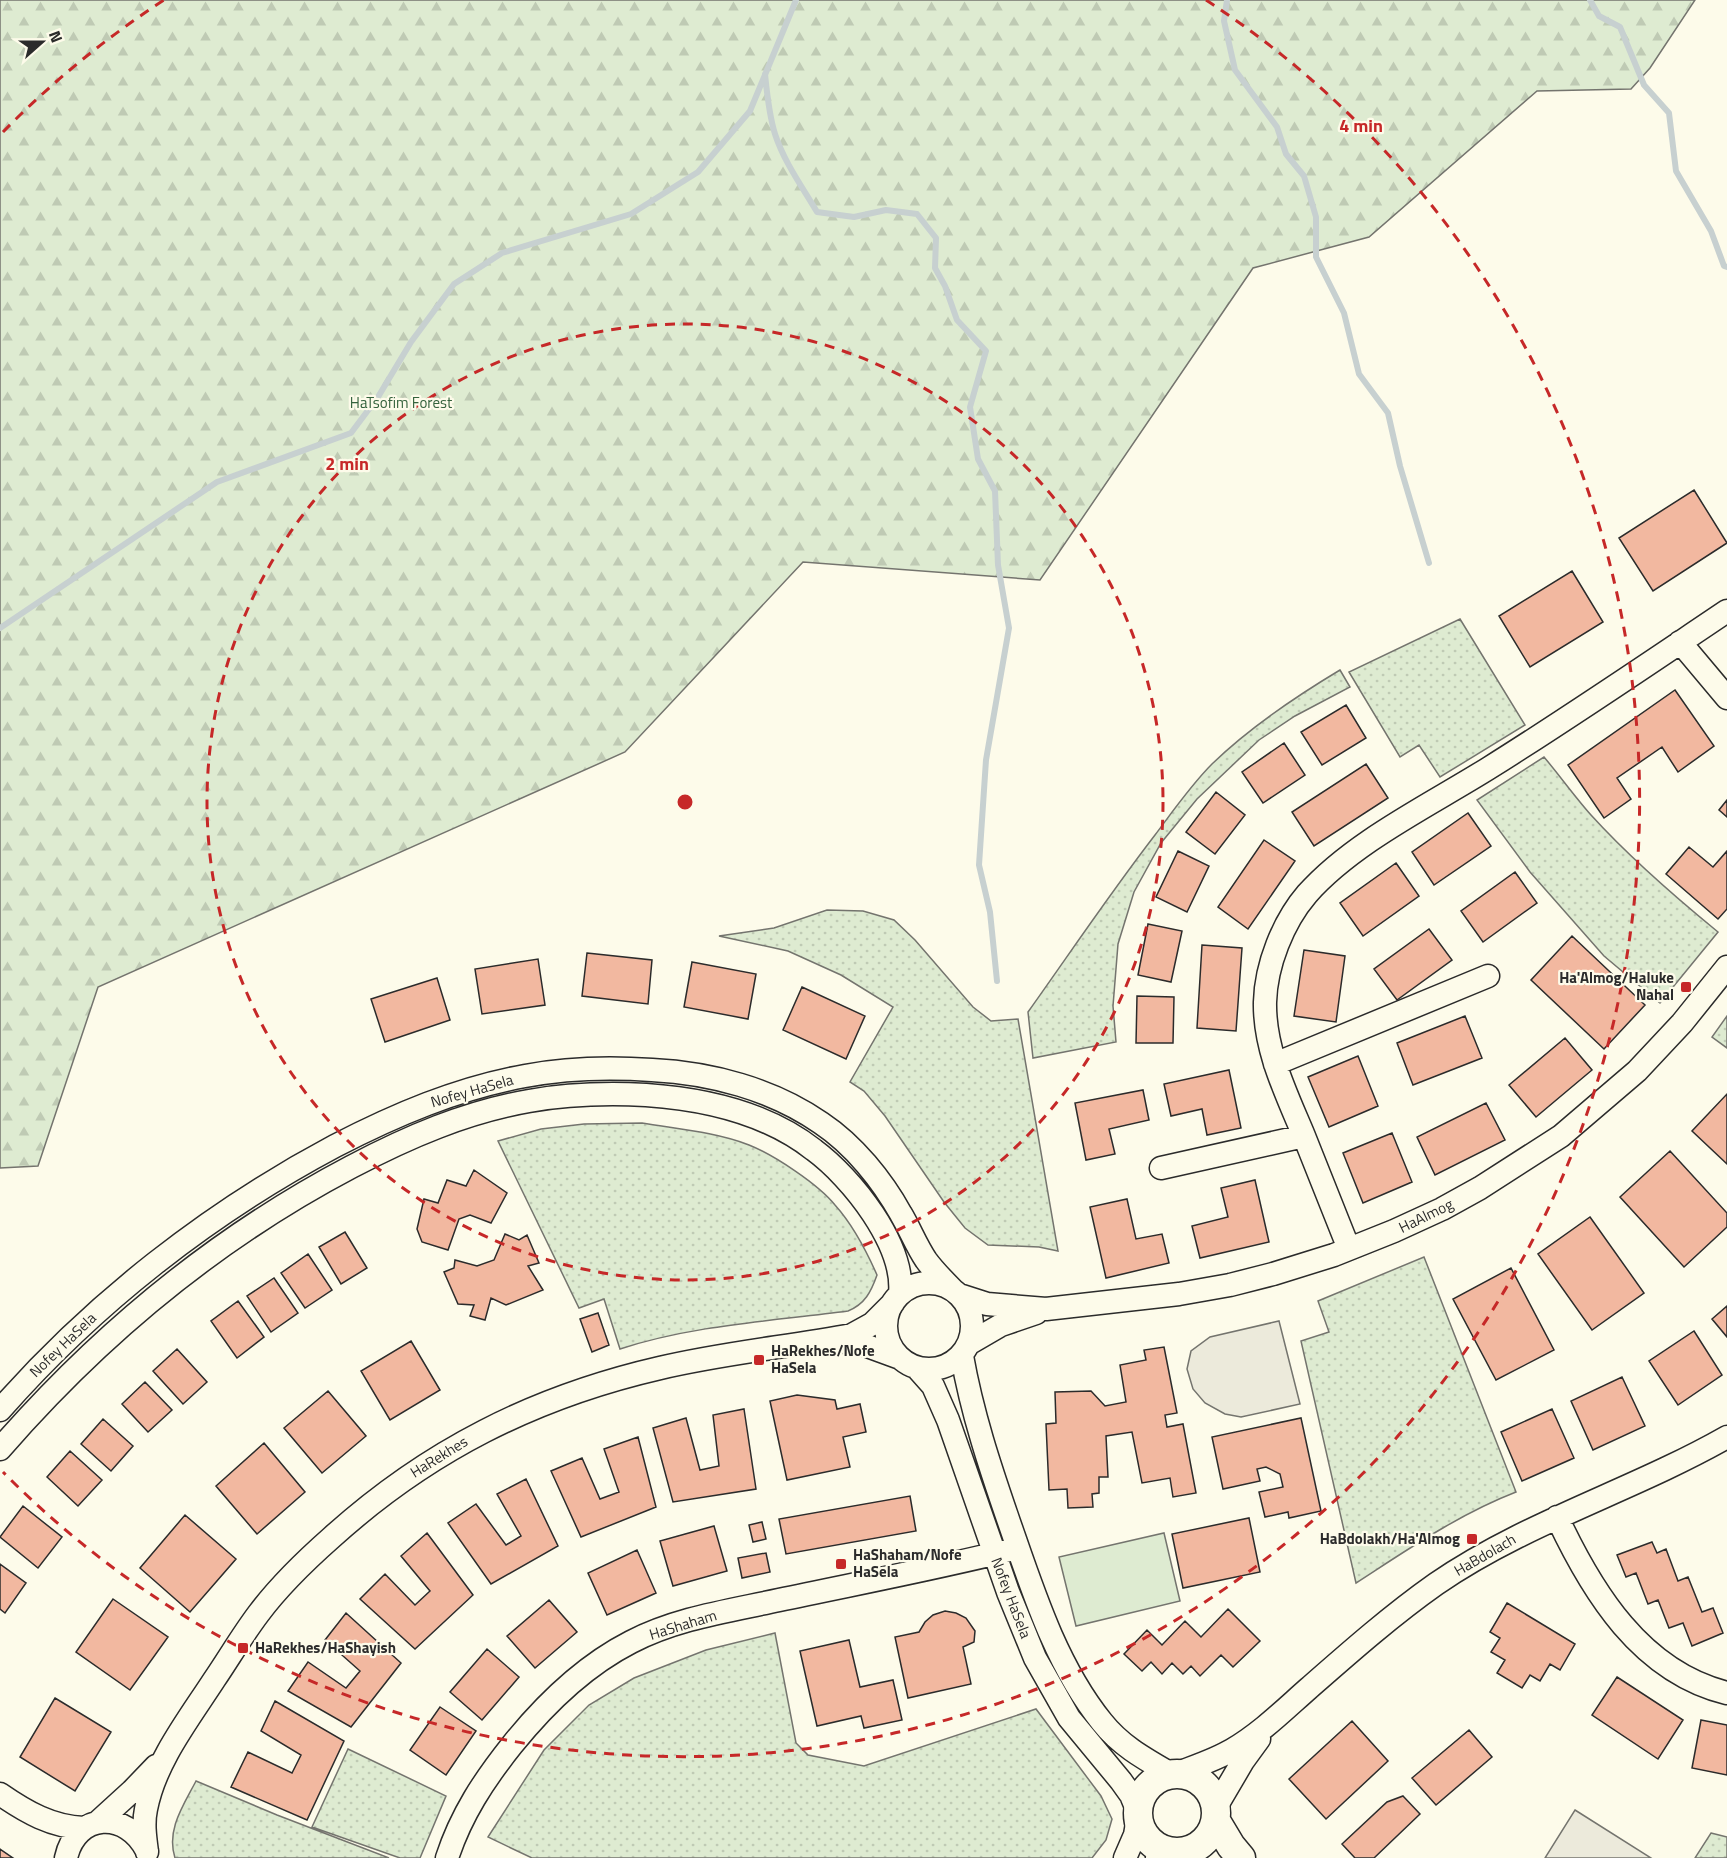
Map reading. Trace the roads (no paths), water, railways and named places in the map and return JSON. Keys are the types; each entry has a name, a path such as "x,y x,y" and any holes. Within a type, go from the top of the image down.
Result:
{"main road":[{"path":"1216,1814 1211,1833 1203,1843 1191,1850 1173,1855 1153,1844 1140,1828 1138,1815 1140,1798 1158,1778 1174,1774 1189,1775 1207,1787 1216,1814 1231,1846 1241,1858"}],"street":[{"path":"1349,1249 1275,1064 1266,1028 1265,1000 1269,973 1289,920 1306,896 1345,858 1488,768 1727,611"},
{"path":"1680,642 1727,698"},
{"name":"HaAlmog","path":"966,1350 1001,1325 1046,1310 1230,1286 1334,1256 1442,1209 1488,1183 1561,1136 1637,1071 1682,1023 1727,967"},
{"path":"1275,1064 1488,976"},
{"name":"Nofey HaSela","path":"0,1410 32,1374 125,1288 187,1239 285,1173 361,1133 418,1107 470,1089 551,1072 611,1068 679,1071 745,1086 786,1102 821,1122 869,1168 901,1213 925,1258 935,1272 956,1292"},
{"name":"Nofey HaSela","path":"0,1449 51,1392 118,1327 202,1259 298,1195 402,1141 477,1114 554,1097 611,1094 676,1097 738,1111 774,1125 807,1144 821,1155 866,1206 893,1252 901,1281 896,1298"},
{"path":"1161,1167 1304,1136"},
{"path":"931,1283 943,1285 956,1292 968,1305 972,1318 973,1331 966,1350 952,1364 941,1368 929,1370 908,1363 892,1348 887,1337 888,1314 896,1298 909,1288 931,1283"},
{"name":"HaAlmog","path":"956,1292 987,1304 1046,1310"},
{"name":"HaRekhes","path":"148,1855 144,1829 146,1811 152,1785 168,1754 259,1612 290,1576 366,1506 415,1471 464,1441 507,1420 588,1387 690,1362 852,1335 872,1324 896,1298"},
{"name":"HaRekhes","path":"826,1340 859,1343 908,1363"},
{"name":"Nofey HaSela","path":"966,1350 979,1433 1044,1620 1072,1676 1102,1722 1126,1748 1174,1774"},
{"name":"Nofey HaSela","path":"908,1363 933,1386 1022,1630 1051,1688 1084,1738 1131,1795 1138,1815"},
{"name":"HaBdolach","path":"1174,1774 1231,1750 1273,1721 1355,1648 1435,1585 1512,1538 1676,1465 1727,1437"},
{"path":"1557,1517 1590,1581 1612,1614 1634,1638 1684,1677 1709,1689 1727,1694"},
{"name":"HaShaham","path":"447,1858 475,1794 495,1765 536,1715 584,1672 631,1642 687,1620 1018,1548"},
{"name":"HaBdolach","path":"1216,1814 1243,1761 1273,1721"},
{"name":"HaRekhes","path":"65,1858 75,1837 132,1791 168,1754"},
{"path":"8,1800 57,1825 116,1823 134,1831 142,1840 148,1855"},
{"path":"8,1800 47,1834 65,1858"},
{"path":"1125,1858 1135,1835 1138,1815"}],"waterway":[{"path":"0,628 217,482 351,433 378,397 411,342 454,284 502,253 631,214 698,172 750,111 796,0"},
{"path":"1227,0 1224,21 1235,70 1277,127 1286,154 1304,176 1316,217 1316,257 1344,313 1359,374 1388,413 1400,466 1429,563"},
{"path":"1590,0 1599,16 1620,27 1644,85 1669,113 1676,171 1711,231 1724,266 1727,267"},
{"path":"765,74 767,97 775,134 789,165 817,212 854,217 886,210 917,214 936,238 935,268 945,286 957,320 986,351 970,407 978,459 995,491 998,565 1009,628 986,760 979,865 990,912 997,981"}],"place":[{"name":"Ha'Almog/Haluke Nahal","path":"1686,987"},
{"name":"HaRekhes/Nofe HaSela","path":"759,1360"},
{"name":"HaBdolakh/Ha'Almog","path":"1472,1539"},
{"name":"HaShaham/Nofe HaSela","path":"841,1564"},
{"name":"HaRekhes/HaShayish","path":"243,1648"}],"park label":[{"name":"HaTsofim Forest","path":"401,403"}]}
